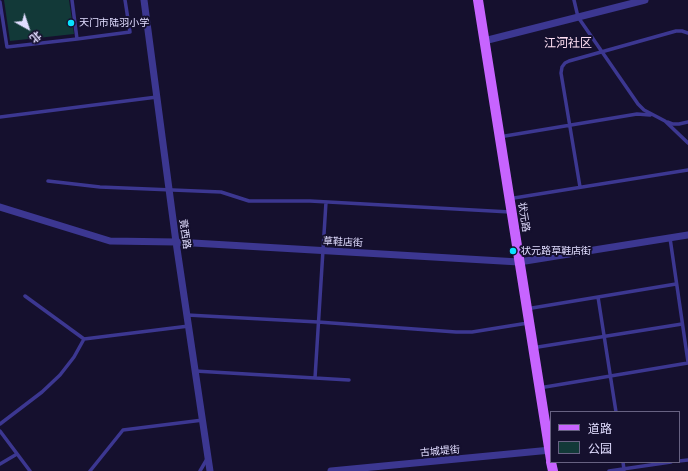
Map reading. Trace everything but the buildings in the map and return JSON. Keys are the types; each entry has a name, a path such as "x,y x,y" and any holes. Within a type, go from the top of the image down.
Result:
{"main road":[{"name":"状元路","path":"478,0 505,136 529,323 550,450"},
{"name":"状元路","path":"484,0 487,40 511,212 532,308 550,420"}],"street":[{"name":"竟西路","path":"144,0 176,242 210,471"},
{"path":"487,40 645,0"},
{"name":"草鞋店街","path":"0,207 110,241 176,242 521,261 688,235"},
{"name":"古城堤街","path":"331,471 550,456"}],"lane":[{"path":"72,0 77,39"},
{"path":"0,2 7,47 130,32 125,0"},
{"path":"574,0 578,17 638,104 644,110 673,124 688,122"},
{"path":"580,187 561,73 562,67 569,61 676,31 688,33"},
{"path":"0,117 157,97"},
{"path":"505,136 637,114 655,116"},
{"path":"665,121 688,143"},
{"path":"514,198 688,170"},
{"path":"48,181 100,187 222,192 249,202 326,202 511,212"},
{"path":"315,378 326,202"},
{"path":"545,387 688,363 670,238"},
{"path":"532,308 676,284"},
{"path":"25,296 84,339 189,326"},
{"path":"598,297 616,411"},
{"path":"187,315 318,322 456,332 472,332 529,323"},
{"path":"538,347 682,324"},
{"path":"0,424 42,392 60,375 74,357 84,339"},
{"path":"195,371 349,380"},
{"path":"90,471 123,430 203,420"},
{"path":"0,431 30,471"},
{"path":"0,464 17,454"},
{"path":"200,471 208,456"},
{"path":"608,471 624,470 665,463"}],"green space":[{"path":"4,0 69,0 74,34 10,41"}],"place":[{"name":"天门市陆羽小学","path":"71,23"},
{"name":"状元路草鞋店街","path":"513,251"}],"district":[{"name":"江河社区","path":"568,43"}]}
